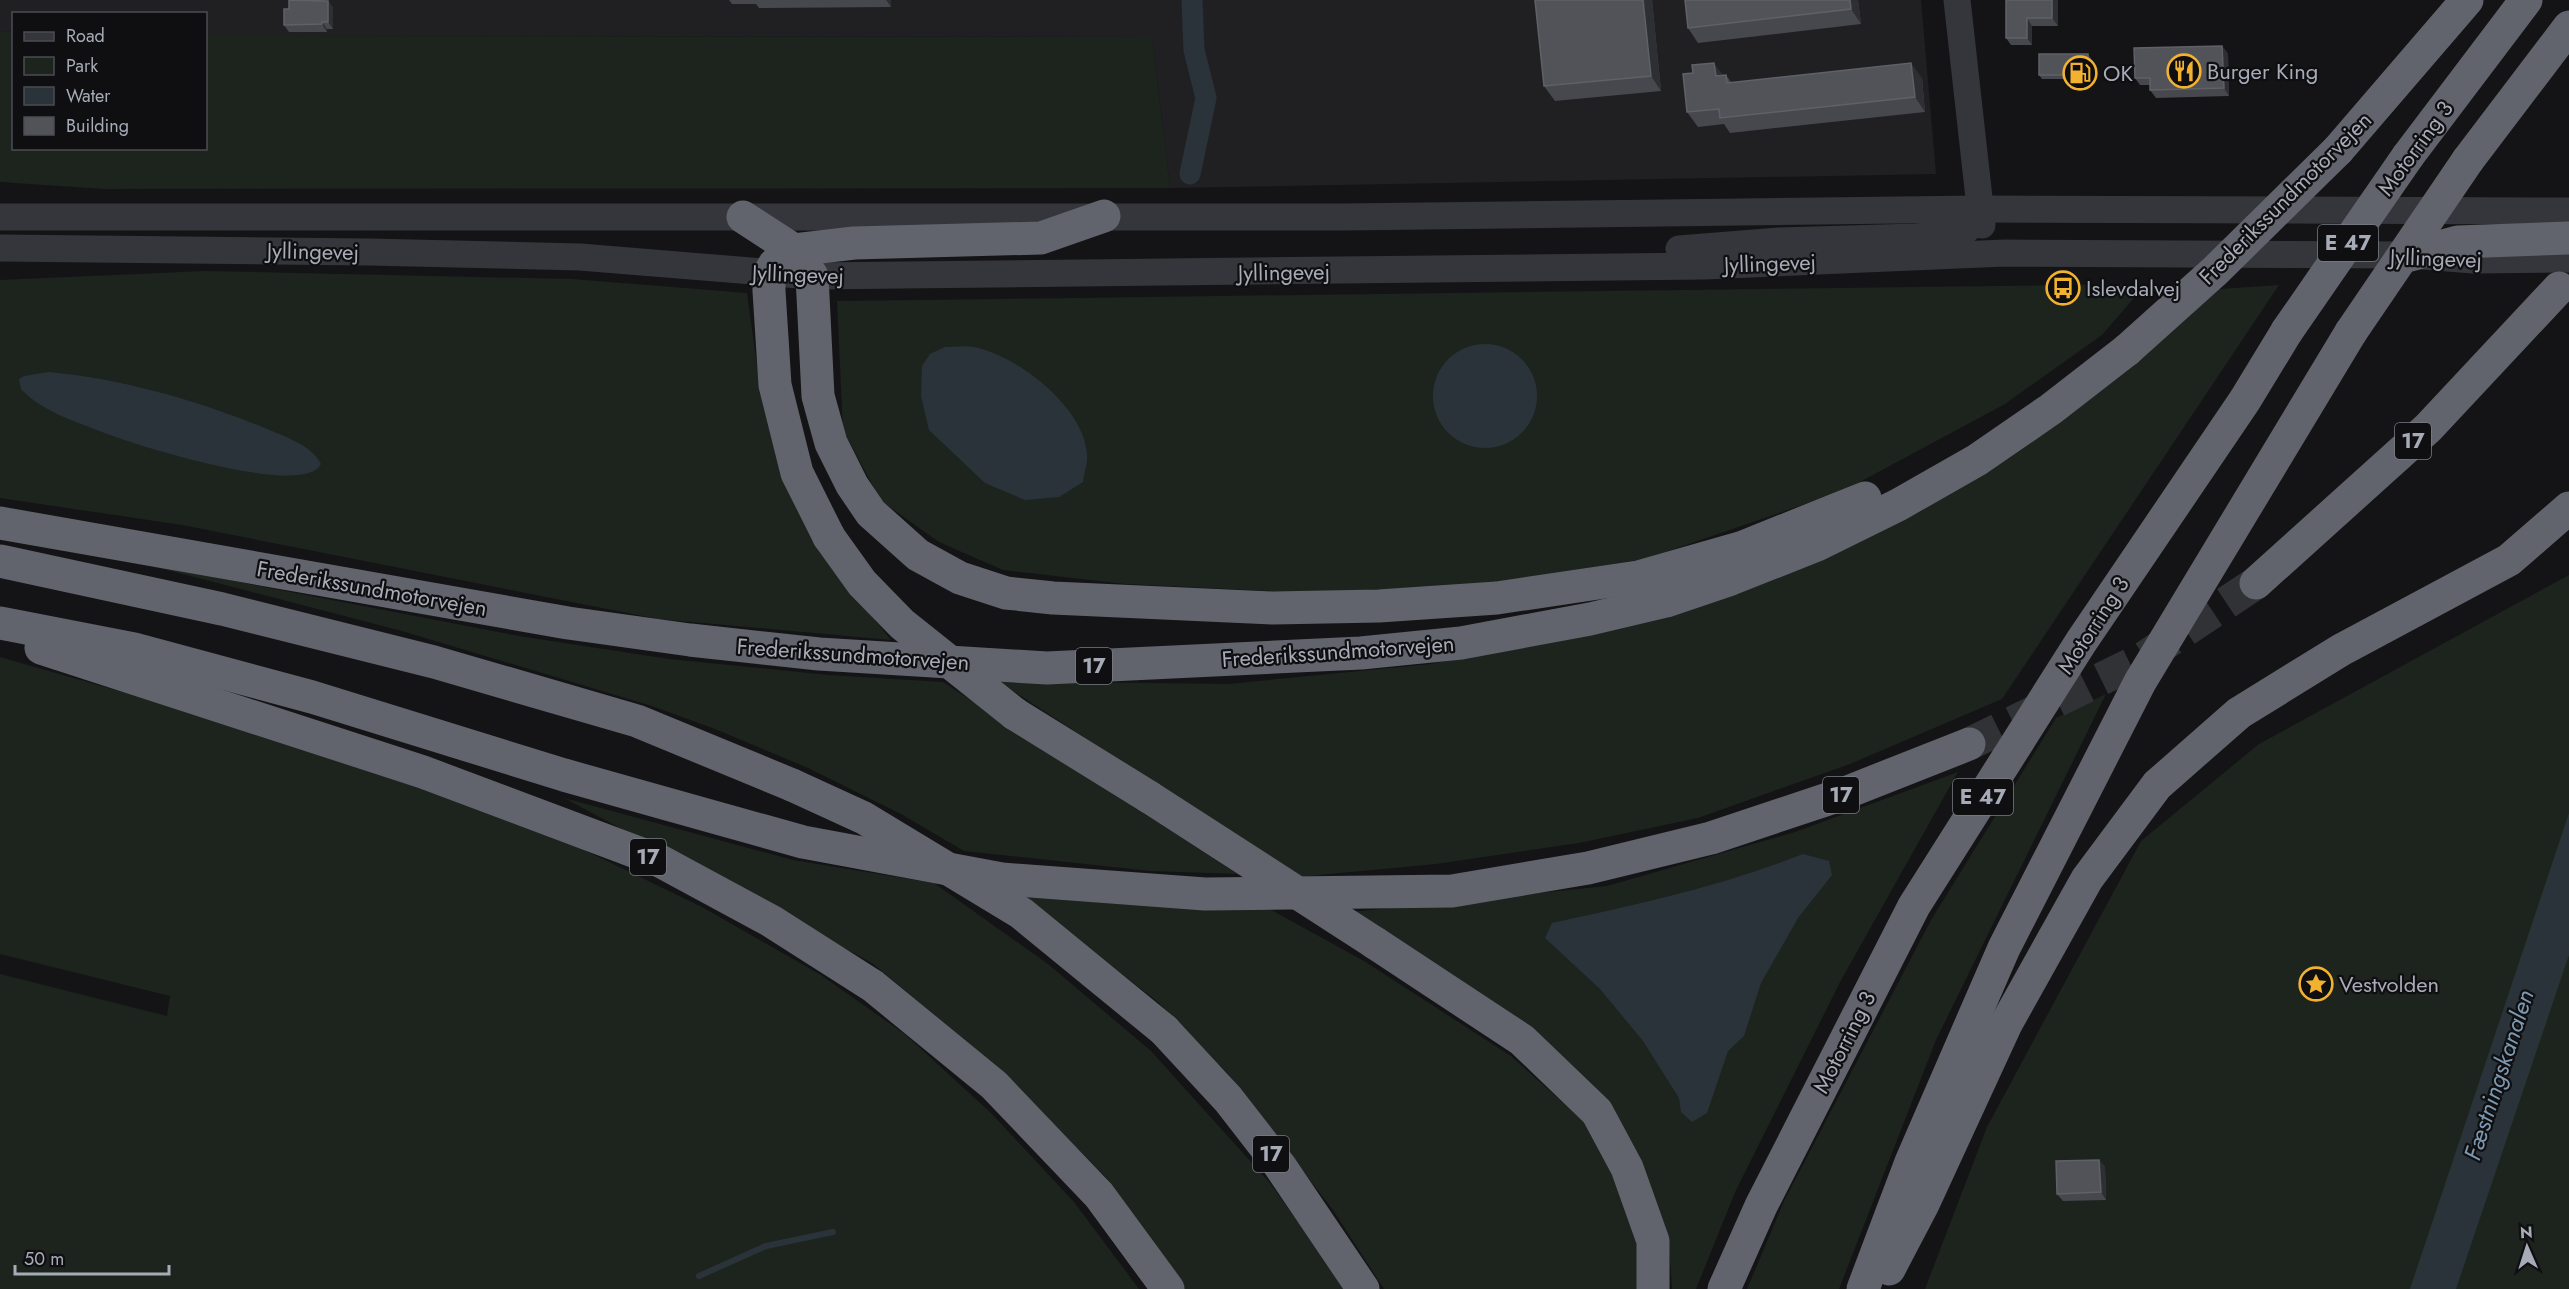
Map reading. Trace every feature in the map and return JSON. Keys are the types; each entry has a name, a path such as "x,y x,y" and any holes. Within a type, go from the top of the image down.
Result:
{"highway":[{"name":"Frederikssundmotorvejen","path":"0,523 568,623 690,640 819,654 1047,668 1361,653 1461,643 1590,619 1666,601 1731,579 1817,544 1898,505 1977,460 2051,409 2127,350 2232,255 2338,150 2467,0"},
{"name":"Motorring 3","path":"1724,1289 1761,1206 1914,906 2081,642 2245,400 2287,331 2408,156 2526,0"},
{"name":"E 47","path":"1863,1289 1911,1161 2004,948 2134,692 2351,332 2468,160 2569,27"},
{"path":"1104,216 1041,238 854,243 794,250 783,256 769,274 775,385 797,473 829,537 862,583 902,624 1015,714 1149,797 1522,1040 1597,1112 1627,1168 1653,1241 1653,1289"},
{"path":"743,217 794,250 812,276 818,396 831,443 852,486 871,513 918,555 960,578 1006,593 1053,598 1273,608 1379,606 1497,598 1638,577 1743,547 1848,506 2051,409"},
{"path":"2410,255 2458,242 2569,238"},
{"name":"17","path":"2256,583 2428,428 2564,274"},
{"path":"1878,1289 1923,1204 2006,1024 2087,879 2157,785 2239,713 2342,650 2510,560 2569,508"},
{"path":"2510,560 2541,554 2569,532"},
{"name":"17","path":"0,561 222,609 434,662 637,721 792,785 864,818 1021,913 1164,1030 1228,1099 1280,1166 1363,1289"},
{"name":"17","path":"0,623 134,649 312,697 564,776 803,842 1002,879 1205,894 1452,891 1588,868 1711,838 1840,795 1969,744"},
{"name":"17","path":"0,634 423,772 660,861 771,921 873,986 994,1085 1099,1195 1168,1289"}],"street":[{"path":"1957,0 1986,253"},
{"path":"1575,267 1648,252 1779,241 1916,237 1963,233 1974,223 1980,209"},
{"name":"Jyllingevej","path":"0,217 1104,216 1344,218 1980,209 2569,211"},
{"name":"Jyllingevej","path":"0,248 580,257 812,276 1704,266 1986,253 2410,255 2473,260 2564,274"}],"shaded area":[{"path":"0,0 1921,0 1936,174 1170,188 1152,37 207,36 207,12 12,12 12,32 0,31"}],"green space":[{"path":"0,31 12,32 12,150 207,150 207,36 1152,37 1170,188 104,189 0,182"},
{"path":"205,271 572,279 747,293 761,395 783,480 813,543 891,640 658,619 182,525 0,498 0,280"},
{"path":"2146,284 2102,335 2005,404 1843,491 1645,559 1482,585 1313,593 1125,584 1003,570 939,542 881,501 843,430 837,301"},
{"path":"2279,285 2002,699 1850,764 1698,818 1579,843 1436,864 1298,877 998,681 1228,684 1431,664 1688,611 1920,512 2090,396 2220,289"},
{"path":"140,563 519,636 669,659 829,675 943,682 1237,874 1150,871 964,851 901,814 808,768 715,729 652,706 402,631"},
{"name":"Vestvolden","path":"2569,575 2569,1289 1925,1289 1987,1127 2141,841 2259,744"},
{"path":"0,657 217,719 385,774 576,846 702,907 821,975 906,1035 992,1114 1074,1202 1139,1289 0,1289 0,974 167,1016 170,996 0,954"},
{"path":"2106,694 1936,1040 1839,1289 1747,1289 1785,1199 1931,920 2056,718"},
{"path":"1958,772 1840,982 1736,1190 1696,1289 1672,1289 1669,1245 1608,1102 1351,912 1607,886 1795,832"},
{"path":"564,798 793,860 934,883 1048,964 1151,1051 1269,1182 1347,1289 1184,1289 1106,1177 991,1062 872,963"},
{"path":"1023,897 1134,905 1266,907 1364,961 1511,1056 1588,1125 1626,1199 1640,1254 1638,1289 1384,1289 1333,1210 1229,1075 1158,1002"}],"water":[{"path":"1485,344 1505,348 1522,359 1533,376 1537,396 1533,416 1522,433 1505,444 1485,448 1465,444 1448,433 1437,416 1433,396 1437,376 1448,359 1465,348"},
{"path":"945,347 973,347 998,355 1032,375 1049,389 1075,420 1083,437 1087,457 1083,482 1059,497 1025,500 985,483 929,430 921,396 922,366 930,354"},
{"path":"49,372 131,385 212,408 304,446 317,457 321,464 308,473 284,475 253,472 180,457 119,438 59,415 38,403 21,389 19,379"},
{"name":"Fæstningskanalen","path":"2569,813 2569,955 2456,1289 2410,1289"},
{"path":"1803,854 1829,861 1832,875 1798,918 1761,983 1744,1036 1728,1051 1707,1113 1692,1122 1681,1112 1679,1098 1643,1041 1600,989 1545,938 1552,923 1711,885"}],"building":[{"path":"289,0 328,1 328,22 284,25 284,9 289,9"},
{"path":"1535,0 1643,0 1651,76 1544,86"},
{"path":"1685,0 1850,0 1851,9 1688,28"},
{"path":"2006,0 2052,0 2052,18 2027,18 2027,38 2006,38"},
{"name":"Burger King","path":"2222,46 2224,88 2150,90 2150,78 2135,78 2134,48"},
{"path":"2039,54 2088,54 2088,75 2039,75"},
{"path":"1714,63 1716,76 1726,75 1727,83 1911,63 1915,97 1720,118 1719,109 1687,112 1683,74 1693,73 1692,65"},
{"path":"2099,1160 2101,1192 2057,1194 2056,1161"}],"waterway":[{"path":"1190,174 1206,98 1194,50 1192,0"},
{"path":"699,1276 766,1246 833,1232"}],"tunnel":[{"path":"1969,744 2142,659 2256,583"}],"place":[{"name":"Burger King","path":"2184,71"},
{"name":"OK","path":"2080,73"},
{"name":"Islevdalvej","path":"2063,288"},
{"name":"Vestvolden","path":"2316,984"}]}
